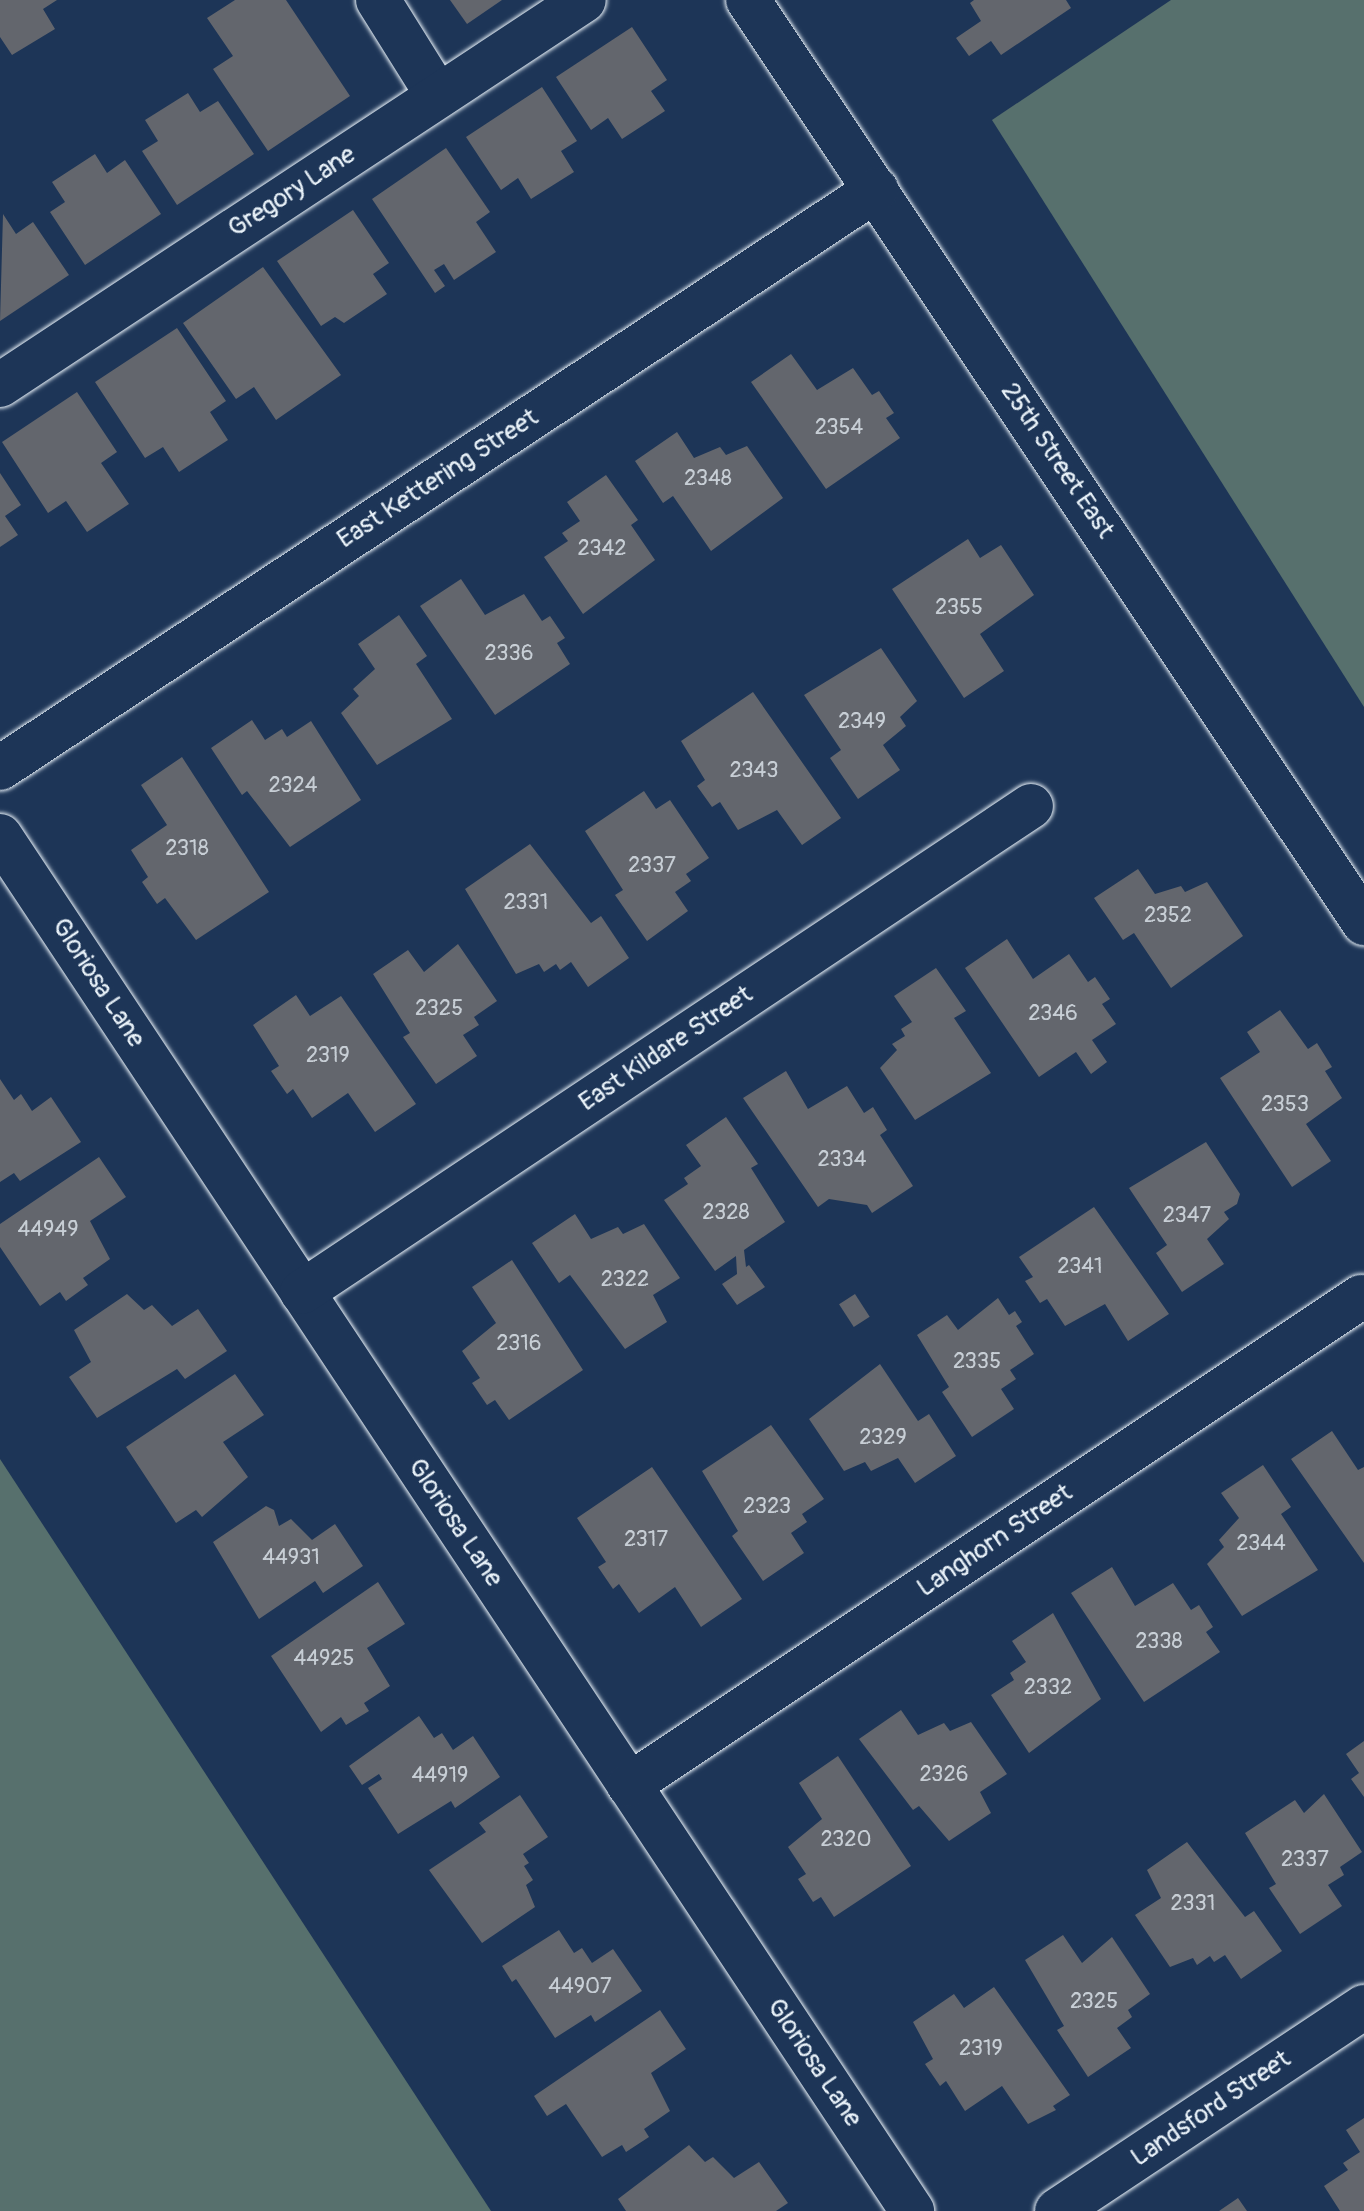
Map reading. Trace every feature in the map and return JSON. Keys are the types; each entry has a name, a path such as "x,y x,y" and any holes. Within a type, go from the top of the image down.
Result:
{"street":[{"path":"378,0 438,96"},
{"name":"Gregory Lane","path":"0,385 584,0"},
{"name":"25th Street East","path":"748,0 1364,923"},
{"name":"East Kettering Street","path":"0,768 876,190"},
{"name":"East Kildare Street","path":"302,1292 1031,806"},
{"name":"Gloriosa Lane","path":"0,836 912,2211"},
{"name":"Langhorn Street","path":"629,1785 1361,1297"},
{"name":"Landsford Street","path":"1057,2211 1364,2007"}],"green space":[{"path":"1171,0 1364,0 1364,707 992,120"},
{"path":"0,1459 491,2211 0,2211"}],"building":[{"path":"0,0 57,0 43,9 55,29 12,55 0,37"},
{"path":"235,0 286,0 350,96 268,151 213,69 233,56 207,18"},
{"path":"450,0 502,0 467,24"},
{"path":"974,0 1066,0 1071,8 1001,55 991,41 969,56 956,38 981,21 970,3"},
{"path":"632,27 667,80 651,91 665,111 622,139 608,118 591,130 556,77"},
{"path":"542,87 577,141 561,151 574,172 531,199 518,178 501,190 466,137"},
{"path":"188,93 200,112 218,101 254,154 177,205 142,151 158,141 145,120"},
{"path":"446,148 490,212 476,222 496,252 454,280 444,264 434,270 445,286 435,293 372,199"},
{"path":"95,154 107,173 125,160 161,214 85,265 50,212 65,202 52,182"},
{"path":"353,210 389,263 373,274 387,294 344,323 335,317 321,326 277,261"},
{"path":"3,214 16,234 33,222 69,275 0,321"},
{"path":"263,267 341,375 276,420 254,387 236,399 183,323"},
{"path":"177,328 226,401 210,412 228,440 179,472 163,447 145,458 95,382"},
{"path":"791,354 817,390 853,368 872,395 879,391 894,413 886,418 900,438 826,489 751,382"},
{"path":"77,392 117,452 101,463 129,504 87,532 66,501 48,513 2,442"},
{"path":"677,432 694,458 720,447 726,455 747,446 783,498 711,551 673,496 663,503 635,461"},
{"path":"0,473 21,505 5,516 18,535 0,547"},
{"path":"606,475 638,520 631,525 655,560 583,614 544,557 568,541 562,533 580,521 567,502"},
{"path":"968,539 980,558 1001,545 1034,595 980,634 1004,671 964,698 892,589"},
{"path":"461,579 485,615 524,594 542,621 550,616 565,638 557,643 570,664 495,715 420,606"},
{"path":"399,615 427,656 416,664 452,719 377,765 341,713 359,696 353,689 375,669 358,644"},
{"path":"881,648 917,701 900,717 906,726 883,745 900,770 858,799 830,758 841,750 804,695"},
{"path":"753,692 841,818 802,845 777,810 738,830 720,802 712,807 697,786 705,780 681,741"},
{"path":"252,720 265,740 282,729 287,737 311,721 361,800 290,847 247,791 242,795 211,748"},
{"path":"182,757 269,892 196,940 165,898 157,904 142,882 148,877 131,850 167,825 141,785"},
{"path":"644,791 656,809 670,800 709,858 686,874 691,881 675,892 688,911 647,941 615,895 623,890 585,831"},
{"path":"530,844 591,923 601,916 629,958 588,987 571,962 560,970 556,964 544,972 539,964 516,974 465,889"},
{"path":"1138,869 1155,894 1181,886 1185,892 1207,882 1243,936 1171,988 1134,933 1123,940 1094,898"},
{"path":"1007,939 1033,979 1069,954 1088,982 1095,977 1110,999 1102,1004 1116,1024 1092,1040 1107,1062 1091,1074 1076,1052 1039,1077 965,968"},
{"path":"458,944 497,1001 474,1017 479,1025 463,1035 477,1056 436,1084 403,1037 410,1033 373,974 408,950 424,972"},
{"path":"936,968 966,1011 954,1018 991,1073 915,1120 880,1068 897,1050 892,1044 905,1036 901,1029 912,1022 894,996"},
{"path":"296,995 310,1016 341,996 416,1104 375,1132 348,1093 312,1118 293,1089 287,1094 271,1071 279,1066 253,1025"},
{"path":"1280,1010 1308,1049 1317,1043 1332,1067 1325,1071 1342,1098 1306,1124 1331,1161 1292,1187 1220,1078 1260,1052 1247,1032"},
{"path":"786,1071 808,1109 847,1086 864,1113 873,1107 887,1130 880,1135 913,1186 872,1213 867,1205 829,1199 818,1207 743,1098"},
{"path":"0,1079 14,1100 21,1094 32,1111 51,1097 81,1142 20,1181 14,1173 0,1182"},
{"path":"726,1117 758,1164 751,1168 785,1222 744,1250 746,1267 749,1265 765,1287 737,1305 722,1284 737,1274 736,1256 715,1271 664,1200 688,1184 684,1178 701,1166 686,1145"},
{"path":"1206,1142 1240,1194 1237,1204 1224,1212 1229,1219 1207,1239 1224,1264 1182,1292 1156,1253 1167,1245 1129,1188"},
{"path":"99,1157 126,1197 90,1221 110,1259 83,1278 88,1285 66,1301 60,1292 40,1306 0,1247 0,1224"},
{"path":"1094,1207 1169,1314 1128,1341 1105,1304 1065,1326 1047,1299 1040,1303 1025,1281 1033,1277 1019,1257"},
{"path":"575,1214 591,1239 618,1227 623,1234 644,1224 680,1278 653,1295 667,1322 625,1349 570,1275 559,1283 532,1243"},
{"path":"512,1260 583,1370 509,1420 495,1400 487,1405 472,1383 480,1378 462,1351 496,1323 472,1287"},
{"path":"127,1294 144,1310 152,1305 172,1326 198,1309 227,1351 185,1379 177,1369 97,1418 69,1377 91,1362 74,1330"},
{"path":"855,1294 870,1317 854,1327 839,1304"},
{"path":"998,1298 1009,1315 1015,1311 1022,1322 1016,1326 1034,1354 1010,1370 1016,1379 1001,1389 1014,1409 972,1437 942,1392 949,1387 917,1335 947,1315 958,1330"},
{"path":"880,1364 918,1421 929,1414 956,1456 915,1483 898,1458 871,1471 865,1462 844,1471 809,1419"},
{"path":"235,1374 264,1415 223,1442 248,1477 202,1517 196,1510 176,1523 126,1447"},
{"path":"771,1425 824,1499 802,1514 807,1522 791,1533 804,1553 763,1581 732,1536 738,1531 702,1471"},
{"path":"1332,1431 1358,1470 1364,1467 1364,1563 1291,1459"},
{"path":"1263,1465 1291,1507 1281,1514 1318,1570 1242,1616 1207,1564 1224,1547 1219,1540 1239,1518 1221,1493"},
{"path":"652,1467 742,1599 701,1627 675,1587 639,1613 619,1584 613,1589 598,1567 606,1562 577,1518"},
{"path":"266,1506 274,1510 279,1526 291,1519 312,1540 335,1524 363,1566 323,1593 315,1581 259,1619 213,1542"},
{"path":"1112,1567 1135,1606 1173,1583 1191,1610 1199,1605 1213,1627 1206,1632 1220,1652 1144,1702 1071,1593"},
{"path":"378,1582 405,1624 367,1648 390,1686 364,1703 369,1711 346,1725 341,1717 321,1732 271,1656"},
{"path":"1053,1613 1101,1699 1029,1753 991,1695 1014,1680 1010,1673 1026,1662 1012,1641"},
{"path":"901,1710 918,1735 944,1723 950,1731 971,1722 1007,1774 980,1792 991,1813 949,1841 919,1806 913,1810 859,1739"},
{"path":"419,1716 434,1738 442,1733 453,1750 473,1736 500,1777 455,1808 451,1801 398,1834 368,1788 382,1779 379,1774 362,1785 349,1766"},
{"path":"1364,1741 1364,1797 1351,1779 1359,1773 1346,1754"},
{"path":"838,1756 911,1866 834,1917 821,1897 813,1902 798,1879 806,1874 788,1847 822,1819 799,1783"},
{"path":"1324,1794 1362,1852 1340,1867 1344,1875 1328,1885 1342,1906 1300,1934 1269,1888 1276,1884 1245,1833 1295,1800 1304,1813"},
{"path":"520,1795 548,1837 523,1854 529,1863 524,1866 533,1880 526,1885 535,1907 482,1943 429,1870 486,1832 479,1823"},
{"path":"1187,1842 1245,1917 1254,1911 1282,1951 1241,1979 1225,1955 1214,1962 1210,1956 1197,1965 1193,1958 1170,1967 1135,1915 1161,1898 1147,1870"},
{"path":"559,1930 574,1953 582,1948 592,1963 613,1949 642,1991 595,2022 591,2015 555,2038 516,1979 512,1982 502,1966"},
{"path":"1063,1935 1082,1963 1112,1937 1150,1994 1128,2010 1132,2017 1117,2028 1131,2048 1088,2077 1057,2030 1064,2026 1025,1960"},
{"path":"994,1987 1070,2095 1053,2106 1056,2110 1028,2124 1002,2086 965,2111 946,2081 940,2086 925,2064 933,2059 913,2022 954,1994 964,2008"},
{"path":"660,2010 686,2049 651,2073 670,2111 644,2129 649,2137 626,2152 622,2145 602,2157 566,2104 547,2116 534,2096"},
{"path":"1364,2118 1364,2211 1340,2211 1324,2186 1348,2170 1343,2163 1360,2152 1346,2130"},
{"path":"689,2145 705,2162 713,2157 734,2178 759,2162 788,2203 776,2211 626,2211 618,2199"},
{"path":"1238,2198 1247,2211 1219,2211"}]}
